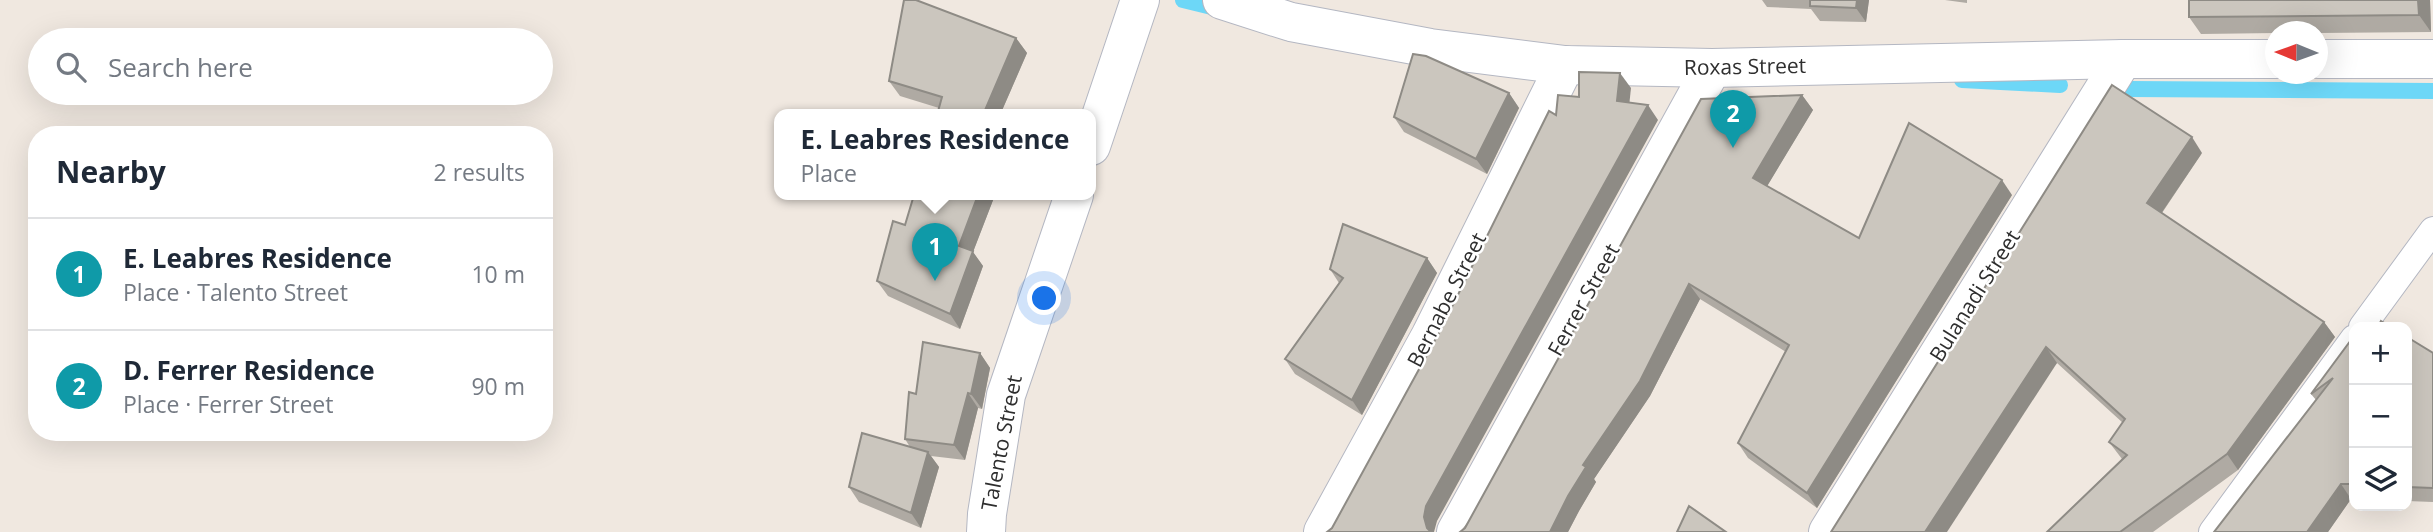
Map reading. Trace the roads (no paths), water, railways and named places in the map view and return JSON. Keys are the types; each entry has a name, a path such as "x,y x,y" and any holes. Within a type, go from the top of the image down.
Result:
{"street":[{"path":"1096,131 1140,0"},
{"name":"Roxas Street","path":"1222,0 1291,22 1430,48 1565,65 1712,68 2123,59 2265,59"},
{"name":"Bulanadi Street","path":"1828,532 2123,59"},
{"path":"2328,59 2433,59"},
{"name":"Bernabe Street","path":"1323,532 1431,335 1565,65"},
{"name":"Ferrer Street","path":"1456,532 1712,68"},
{"name":"Talento Street","path":"986,532 1006,395 1072,200"}],"lane":[{"path":"2366,322 2433,230"},
{"path":"2212,532 2349,345"}],"waterway":[{"path":"1183,0 1224,10"},
{"path":"1962,80 2060,85"},
{"path":"2128,89 2433,91"}],"place":[{"name":"D. Ferrer Residence","path":"1733,148"},
{"name":"E. Leabres Residence","path":"935,281"}]}
